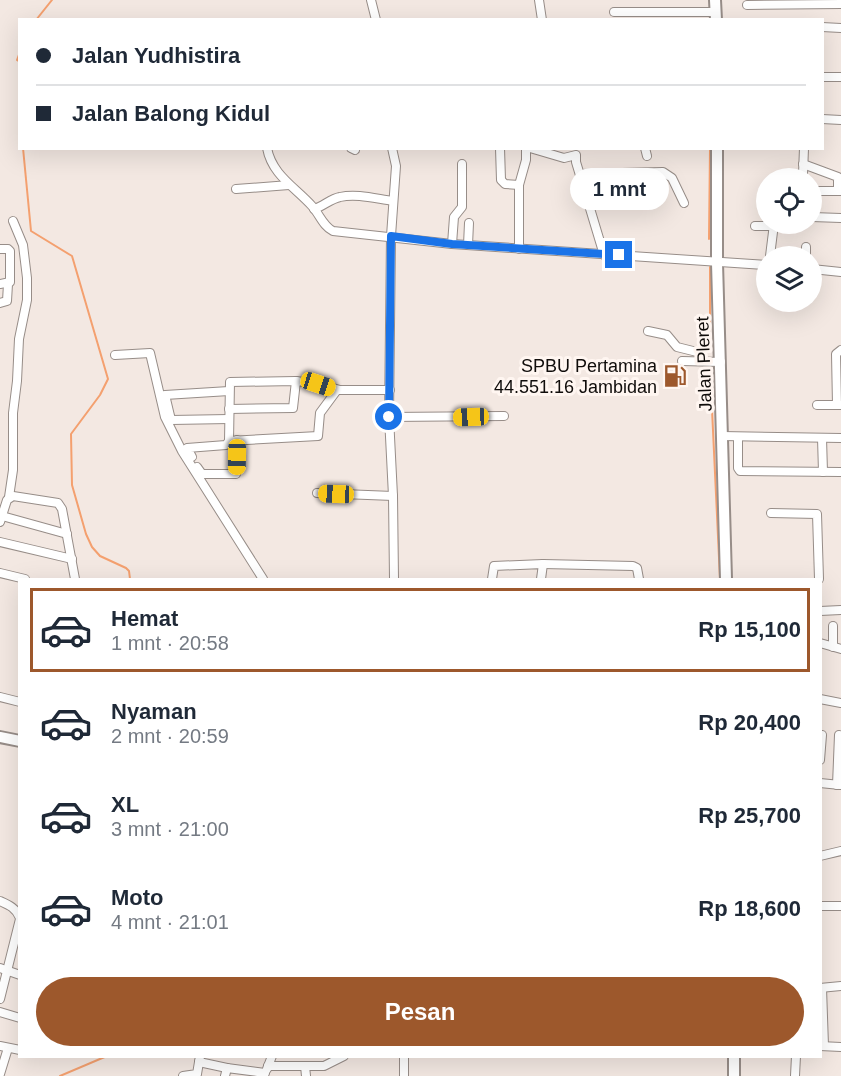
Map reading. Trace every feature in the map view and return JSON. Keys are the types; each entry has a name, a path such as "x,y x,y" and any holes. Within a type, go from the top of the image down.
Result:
{"main road":[{"path":"715,0 715,16"},
{"name":"Jalan Pleret","path":"717,150 717,263 726,578"},
{"path":"0,737 18,741"},
{"path":"734,1058 735,1076"}],"street":[{"path":"371,0 376,18"},
{"path":"539,0 542,18"},
{"path":"747,5 841,4"},
{"path":"614,12 715,16"},
{"path":"824,27 841,28"},
{"path":"824,77 841,77"},
{"path":"824,119 841,120"},
{"path":"267,150 270,163 314,209 323,223 333,231 452,244 756,265"},
{"path":"392,150 396,166 391,236 389,417 394,578"},
{"path":"500,150 501,180 505,184 519,185"},
{"path":"519,249 519,185 528,150"},
{"path":"535,150 564,158 577,152"},
{"path":"803,168 804,150"},
{"path":"577,152 576,162 604,255"},
{"path":"452,244 454,217 462,207 462,164"},
{"path":"803,164 838,177 840,191 822,190"},
{"path":"649,173 652,203"},
{"path":"581,174 667,174 677,186 684,203"},
{"path":"236,189 290,185"},
{"path":"314,209 324,206 330,200 349,196 393,201"},
{"path":"822,217 841,218"},
{"path":"13,222 23,245 27,300 19,339 13,413 13,470 9,497 1,519 67,534"},
{"path":"468,245 469,223"},
{"path":"0,249 10,251 10,282 4,284 7,301 0,303"},
{"path":"822,270 841,272"},
{"path":"648,331 667,335 677,347 701,353 703,360"},
{"path":"818,405 839,405 836,354 841,350"},
{"path":"115,355 150,352 165,417 182,451 262,578"},
{"path":"682,361 721,362"},
{"path":"337,390 320,414 318,436 233,440 226,445 187,448 201,474 236,474 233,440 229,419 230,382 296,381 337,390 390,390"},
{"path":"229,409 292,408 296,381"},
{"path":"229,391 165,395 171,420 229,419"},
{"path":"389,417 504,416"},
{"path":"722,436 841,438"},
{"path":"738,437 738,468 740,471 841,472"},
{"path":"822,438 823,472"},
{"path":"317,493 393,496"},
{"path":"9,497 18,496 58,503 62,509 75,578"},
{"path":"771,513 817,513 819,578"},
{"path":"0,543 72,559"},
{"path":"492,578 494,566 543,564 633,566 637,568 639,578"},
{"path":"541,578 543,564"},
{"path":"0,573 21,578"},
{"path":"822,611 841,610"},
{"path":"822,644 837,648 833,626"},
{"path":"0,697 18,702"},
{"path":"822,699 841,703"},
{"path":"822,735 840,735 839,785 822,783"},
{"path":"822,856 841,851"},
{"path":"0,901 12,906 18,913"},
{"path":"822,906 841,906"},
{"path":"0,999 3,969 17,937"},
{"path":"3,969 18,974"},
{"path":"822,988 841,986"},
{"path":"0,1011 18,1017"},
{"path":"822,1046 841,1047"},
{"path":"0,1074 4,1047"},
{"path":"183,1076 195,1075 200,1059 226,1072 266,1072 327,1065 340,1058"},
{"path":"404,1058 404,1076"},
{"path":"795,1076 796,1058"},
{"path":"305,1066 306,1076"}],"waterway":[{"path":"38,18 52,0"},
{"path":"710,0 710,9"},
{"path":"18,57 18,61"},
{"path":"23,150 31,231 72,256 108,379 100,395 71,434 72,485 92,547 100,556 126,568 130,578"},
{"path":"709,239 710,150"},
{"path":"710,267 710,327"},
{"path":"711,388 720,578"},
{"path":"60,1076 102,1058"}],"place":[{"name":"SPBU Pertamina 44.551.16 Jambidan","path":"675,376"}],"route":[{"path":"389,417 391,236 452,244 619,255"}]}
